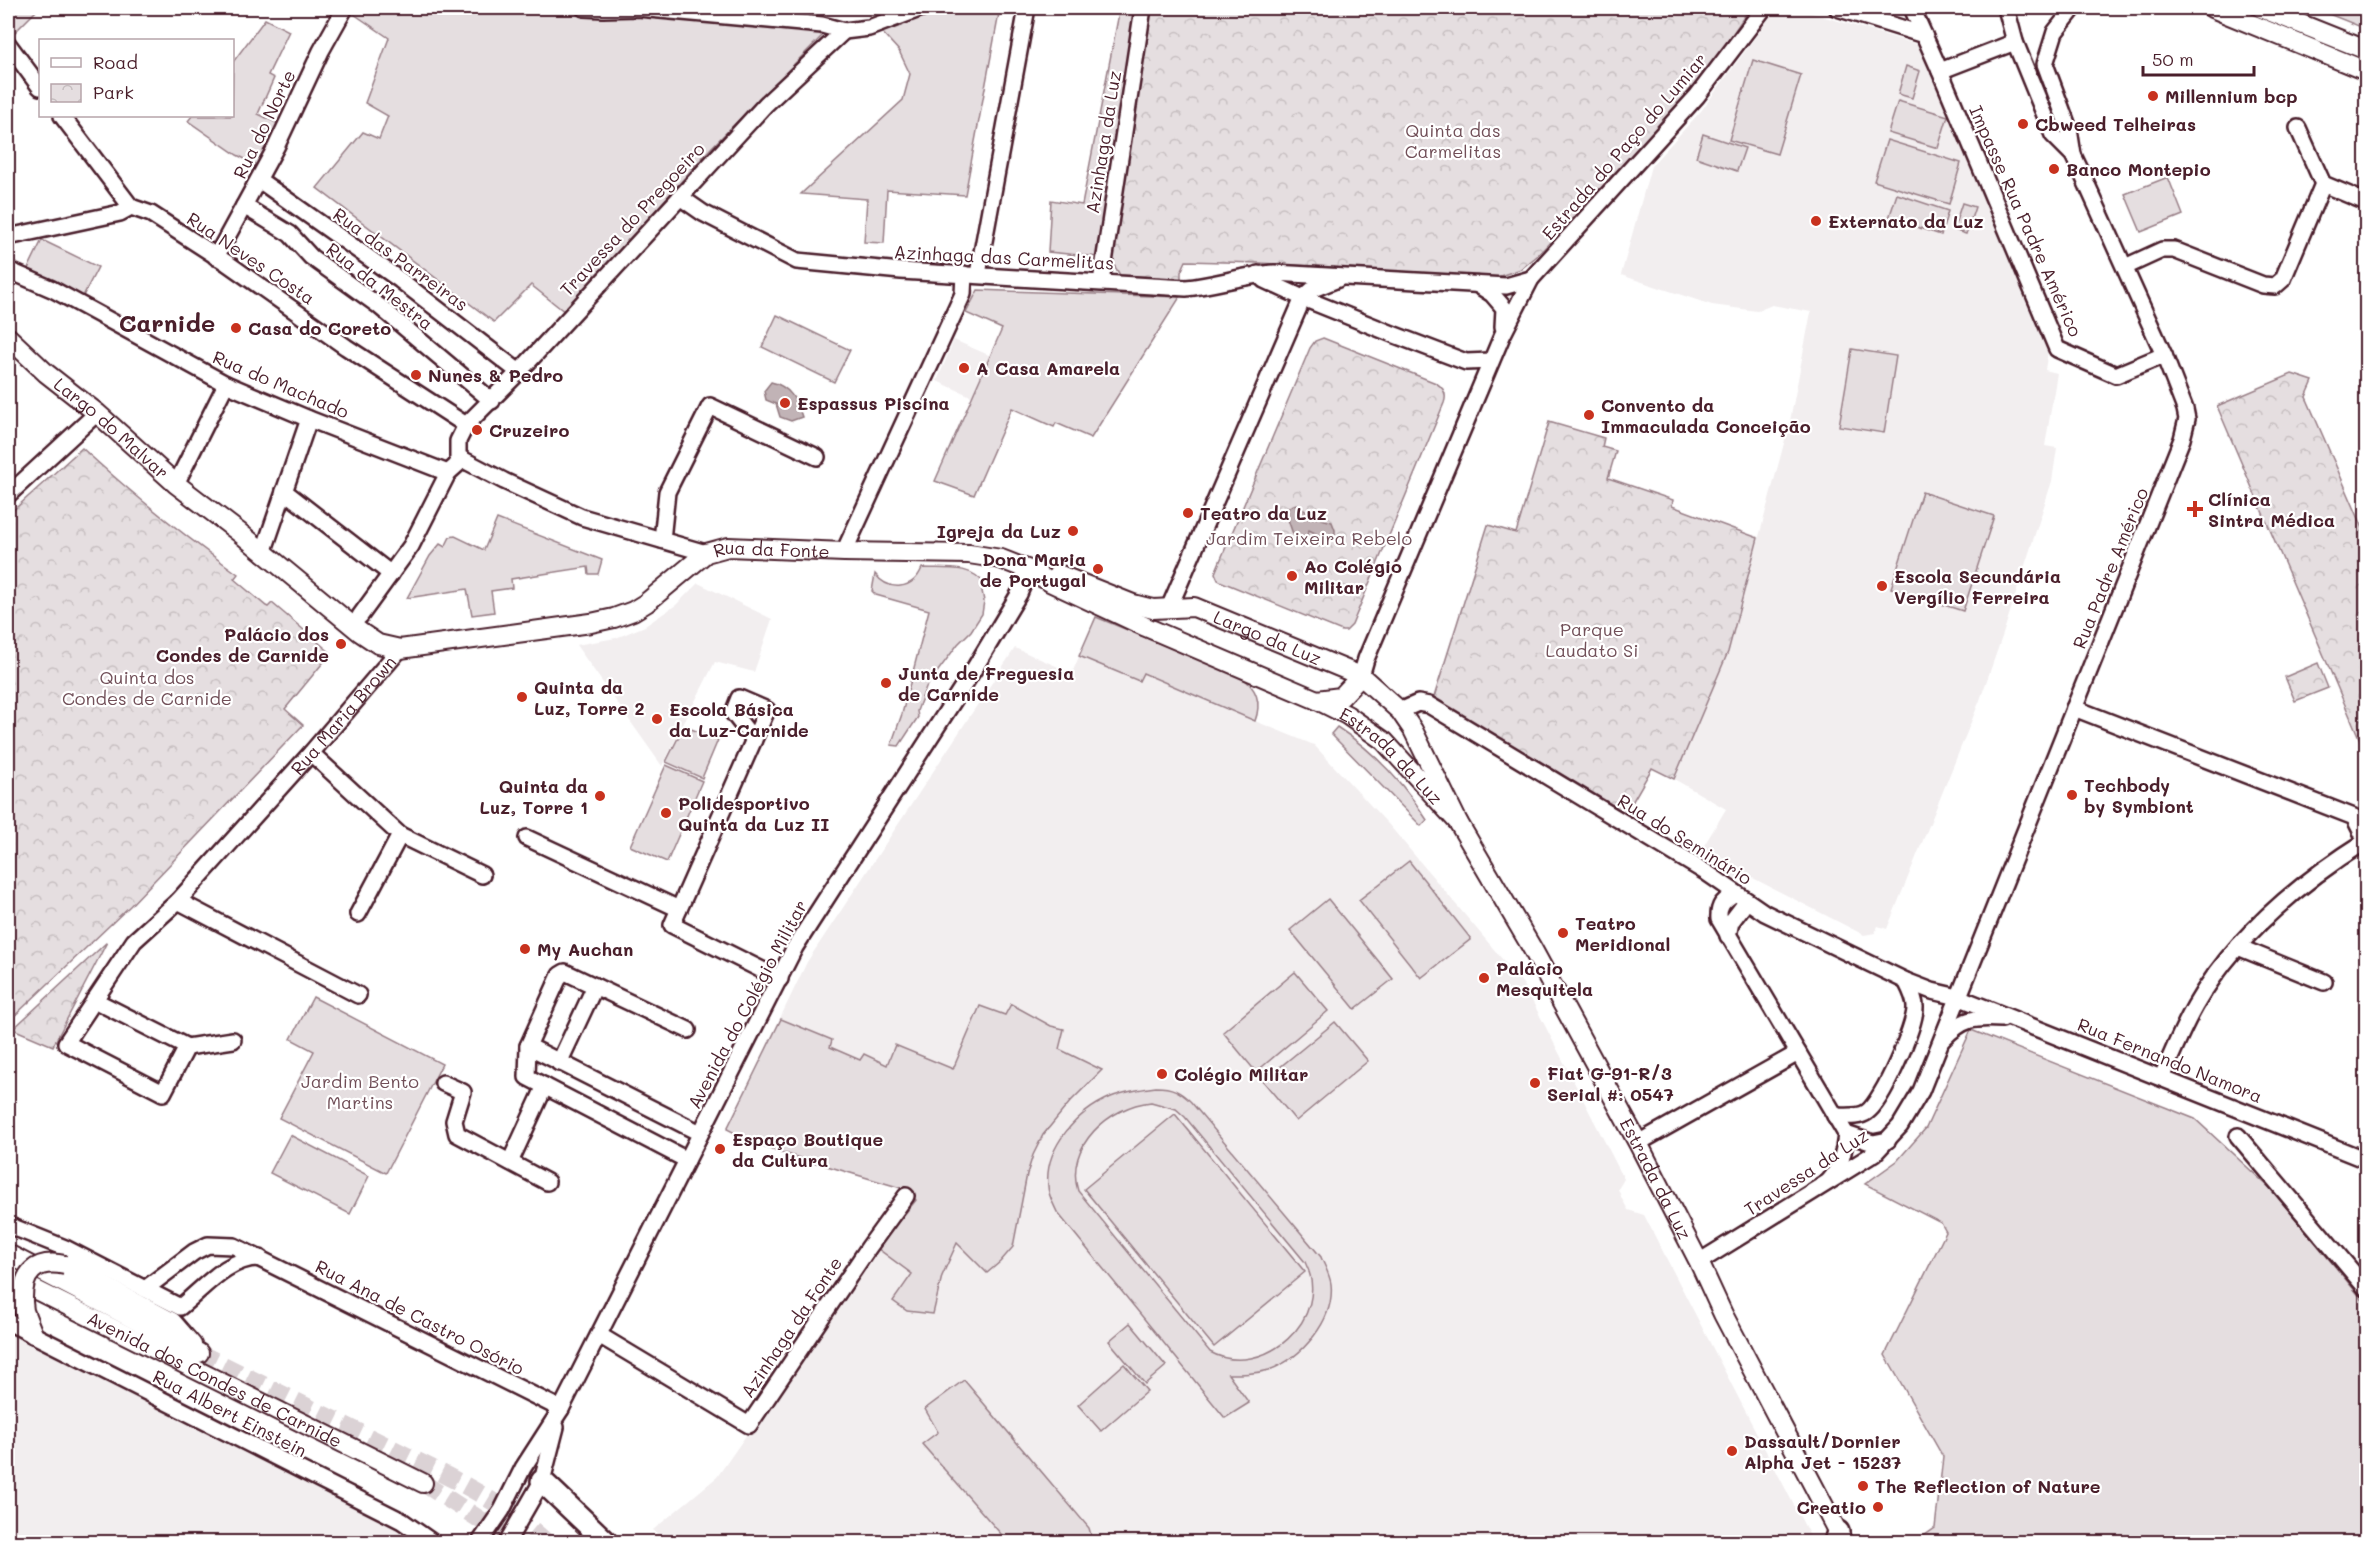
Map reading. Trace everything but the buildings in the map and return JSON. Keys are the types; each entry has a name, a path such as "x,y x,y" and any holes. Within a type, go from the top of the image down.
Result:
{"highway":[{"path":"542,1481 606,1542"}],"main road":[{"path":"2212,8 2367,71"},
{"path":"2261,8 2367,50"},
{"name":"Largo do Malvar","path":"8,337 46,374"},
{"name":"Largo do Malvar","path":"8,348 97,413 176,484 360,632 378,644 400,649"},
{"name":"Rua da Fonte","path":"706,553 728,547 969,554 1001,559 1181,641"},
{"name":"Rua Maria Brown","path":"400,649 614,618 646,603 706,553"},
{"name":"Rua da Fonte","path":"1029,570 1054,573 1133,604 1153,609 1170,608"},
{"name":"Largo da Luz","path":"1170,608 1194,607 1361,676"},
{"path":"1170,608 1181,641"},
{"name":"Largo da Luz","path":"1181,641 1317,700"},
{"path":"1317,700 1341,697 1361,676"},
{"name":"Estrada da Luz","path":"1361,676 1400,711 1413,730 1458,822 1532,948 1638,1143 1723,1314 1842,1540"},
{"name":"Estrada da Luz","path":"1317,700 1347,716 1384,741 1458,822"},
{"name":"Avenida dos Condes de Carnide","path":"8,1254 199,1353 172,1322 64,1265 52,1262 39,1265 31,1270 22,1288 24,1311 33,1334"},
{"name":"Avenida dos Condes de Carnide","path":"8,1276 423,1483"}],"street":[{"name":"Rua do Norte","path":"216,257 259,180 321,51 345,8"},
{"path":"584,8 638,8 822,25 844,31 869,28 922,8"},
{"path":"844,552 971,274 1027,8"},
{"name":"Azinhaga da Luz","path":"1101,282 1143,8"},
{"name":"Estrada do Paço do Lumiar","path":"1531,279 1697,96 1764,8"},
{"path":"1837,8 1924,35"},
{"name":"Impasse Rua Padre Américo","path":"1912,8 2057,349 2116,375 2164,355"},
{"name":"Rua Padre Américo","path":"2006,8 2015,42 2053,135 2073,155"},
{"name":"Rua Padre Américo","path":"1958,997 2182,439 2187,419 2164,355 2073,155 2068,129 2045,64 2055,32 2074,8"},
{"name":"Travessa do Pregoeiro","path":"456,465 458,441 466,425 492,401 766,104 844,31"},
{"path":"1940,71 2015,42"},
{"path":"8,44 39,86"},
{"path":"8,237 120,213 131,207 63,117"},
{"path":"2298,129 2323,184 2367,202"},
{"name":"Rua das Parreiras","path":"259,180 400,280 519,372"},
{"path":"2125,267 2162,250 2175,250 2267,286 2275,286 2283,279 2323,184"},
{"name":"Azinhaga das Carmelitas","path":"680,197 703,213 797,261 901,271 1186,288 1214,285 1258,274 1341,278"},
{"name":"Rua da Mestra","path":"244,206 290,234 310,257 379,306 492,401"},
{"name":"Rua Neves Costa","path":"131,207 151,214 346,347 466,425"},
{"path":"290,234 306,214"},
{"name":"Rua do Machado","path":"8,270 52,289 226,384 309,419 456,465"},
{"path":"1258,274 1264,280 1303,298 1466,362 1491,361"},
{"path":"1170,608 1303,298 1313,290 1341,278 1506,286 1531,279"},
{"path":"1361,676 1366,659 1491,361 1531,279"},
{"path":"1478,285 1492,294 1504,308 1502,336"},
{"path":"176,484 226,384"},
{"path":"662,540 667,492 710,406 817,457"},
{"path":"8,495 97,413"},
{"path":"263,553 309,419"},
{"path":"360,616 411,546 456,465"},
{"name":"Rua da Fonte","path":"456,465 504,481 582,517 706,553"},
{"path":"284,491 391,574"},
{"name":"Avenida do Colégio Militar","path":"480,1542 502,1510 524,1468 561,1409 795,948 974,669 1019,594 1029,570"},
{"name":"Rua Maria Brown","path":"187,1047 163,1093 66,1043 134,941 177,901 311,753 400,649"},
{"name":"Rua do Seminário","path":"1400,711 1418,703 1429,705 1707,873 1765,913 1906,981 1932,991 1958,997"},
{"path":"2074,708 2354,817 2366,841 2334,861 2291,895 2273,910 2238,947 2220,968 2195,1005 2162,1077"},
{"path":"754,740 672,925 780,979"},
{"path":"311,753 400,835 482,875"},
{"path":"358,914 400,835"},
{"path":"527,838 679,909"},
{"path":"1741,897 1721,903 1718,909 1719,919 1846,1134 1844,1155 1835,1174 1827,1184"},
{"path":"177,901 358,994"},
{"path":"2238,947 2324,982"},
{"path":"687,1160 527,1077 528,1046 561,975 566,972 688,1030"},
{"name":"Travessa da Luz","path":"1836,1116 1866,1113 1878,1102 1886,1088 1914,1020 1915,1007 1906,981"},
{"path":"559,1063 595,986"},
{"name":"Rua Fernando Namora","path":"1958,997 2367,1160"},
{"name":"Travessa da Luz","path":"1699,1262 1827,1184 1875,1153 1888,1140 1911,1111 1958,997"},
{"path":"94,1000 187,1047 233,1040"},
{"path":"1939,1043 1952,1029 1967,1020 2014,1019"},
{"path":"528,1046 700,1134"},
{"path":"1638,1143 1798,1053"},
{"path":"443,1083 463,1092 454,1121 457,1134 547,1182"},
{"path":"510,1162 545,1086"},
{"path":"1846,1134 1873,1143 1888,1140"},
{"path":"2238,1136 2363,1282"},
{"name":"Azinhaga da Fonte","path":"599,1335 749,1425 869,1246 906,1196"},
{"path":"8,1225 65,1248 180,1307 234,1263 262,1258"},
{"name":"Rua Ana de Castro Osório","path":"145,1290 194,1252 208,1245 234,1246 561,1409"},
{"name":"Rua Albert Einstein","path":"8,1322 402,1521 432,1542"},
{"name":"Avenida do Colégio Militar","path":"507,1542 542,1481 561,1409"}],"shaded area":[{"name":"Escola Secundária Vergílio Ferreira","path":"1777,8 1795,8 1922,46 2049,344 2045,370 2057,373 2045,446 2057,448 2052,481 2003,634 1980,700 1887,929 1878,926 1875,933 1864,935 1745,874 1741,881 1697,857 1726,809 1674,779 1728,652 1790,421 1811,312 1772,305 1757,311 1712,305 1621,275 1651,166 1701,111"},
{"name":"A Casa Amarela","path":"954,340 991,356 973,397 937,381"},
{"name":"Espassus Piscina","path":"771,382 787,390 798,405 802,417 791,421 780,417 776,404 766,400 764,391"},
{"path":"1296,504 1312,516 1332,522 1335,537 1321,546 1311,546 1315,533 1309,530 1304,543 1293,534 1285,511"},
{"name":"Escola Básica da Luz-Carnide","path":"698,583 772,619 754,672 715,662 662,766 576,645 616,638 645,626 676,605"},
{"name":"Colégio Militar","path":"1096,617 1185,655 1196,657 1249,683 1255,690 1259,703 1255,721 1314,745 1389,825 1524,985 1624,1179 1618,1189 1622,1199 1628,1210 1644,1215 1813,1542 667,1542 653,1530 717,1477 877,1248 916,1200 901,1188 763,1147 727,1129 807,962 1015,648 1072,673"},
{"path":"8,1324 401,1522 425,1542 8,1542"}],"green space":[{"path":"8,8 39,8 15,32 8,23"},
{"path":"353,8 544,8 819,33 822,36 711,148 565,312 531,285 494,322 317,188 363,132 379,139 388,116 365,103 389,38 351,12"},
{"path":"943,8 1000,8 965,195 887,190 884,243 864,242 867,199 801,194 903,100 910,74 899,51 880,30"},
{"path":"1120,8 1139,8 1099,257 1048,252 1051,200 1082,205"},
{"name":"Quinta das Carmelitas","path":"1150,8 1750,8 1701,81 1537,256 1521,269 1497,277 1186,261 1181,272 1181,279 1120,275 1110,259"},
{"path":"2314,8 2355,8 2366,12 2366,29"},
{"path":"265,19 289,31 268,75 274,78 258,114 279,124 257,165 237,155 188,121 191,117 234,117 234,61"},
{"path":"1753,60 1801,75 1777,154 1729,140"},
{"path":"1906,66 1920,71 1912,98 1898,94"},
{"path":"1898,101 1948,116 1938,148 1888,133"},
{"path":"1703,134 1745,148 1737,171 1696,157"},
{"path":"1887,140 1961,163 1949,204 1874,181"},
{"path":"2168,177 2183,215 2141,232 2125,194"},
{"path":"1897,194 1948,211 1941,235 1889,218"},
{"path":"1962,203 1975,207 1966,234 1953,230"},
{"path":"42,240 98,267 82,298 27,271"},
{"path":"978,290 1180,297 1091,438 1056,423 1054,427 1012,408 974,495 935,481 1002,329 966,313"},
{"path":"777,315 850,350 834,382 762,347"},
{"name":"Jardim Teixeira Rebelo","path":"1323,338 1436,383 1445,394 1444,403 1352,625 1346,631 1222,582 1218,580 1215,573 1310,348 1315,341"},
{"path":"1852,349 1896,356 1884,433 1839,426"},
{"path":"2292,374 2313,381 2306,397 2366,535 2366,754 2217,406"},
{"name":"Parque Laudato Si","path":"1549,422 1604,438 1602,447 1616,451 1608,478 1673,500 1672,506 1758,538 1728,652 1674,779 1652,768 1626,813 1434,697 1488,525 1516,533"},
{"name":"Quinta dos Condes de Carnide","path":"82,448 158,514 238,574 234,579 266,606 272,603 331,653 285,709 303,725 130,906 8,1022 8,515"},
{"path":"1922,492 1994,516 1963,611 1891,588"},
{"path":"497,519 602,560 598,574 589,574 588,567 511,579 512,588 491,591 494,612 472,615 467,589 407,598 430,556 440,544 445,547 450,537 455,536 484,550"},
{"path":"922,568 957,569 979,578 985,585 981,586 984,601 982,614 926,687 917,711 918,717 899,746 891,745 902,714 929,610 876,595 872,591 875,574 887,584 900,586 913,581"},
{"path":"1096,617 1241,677 1251,686 1257,696 1258,708 1255,721 1143,673 1139,681 1079,656"},
{"path":"2318,663 2328,688 2295,701 2285,677"},
{"name":"Polidesportivo Quinta da Luz II","path":"684,726 718,740 702,778 666,762"},
{"path":"1337,727 1376,757 1398,780 1427,820 1421,826 1331,734"},
{"name":"Polidesportivo Quinta da Luz II","path":"666,765 702,781 667,862 630,846"},
{"path":"1409,861 1471,939 1421,978 1359,900"},
{"path":"1328,899 1393,979 1355,1009 1290,930"},
{"path":"107,942 53,1046 13,1029"},
{"path":"1295,972 1328,1011 1256,1072 1223,1032"},
{"name":"Jardim Bento Martins","path":"313,997 442,1064 386,1173 279,1118 314,1051 291,1039"},
{"path":"1011,1004 1051,1026 1064,1029 1059,1049 1102,1070 1070,1102 1043,1135 1027,1174 1013,1247 987,1273 957,1243 942,1276 933,1314 907,1311 893,1301 912,1274 877,1248 916,1200 901,1188 763,1147 727,1129 781,1019 832,1040 830,1047 860,1060 864,1054 887,1065 895,1045 953,1069 980,1006 1005,1015"},
{"path":"1335,1022 1368,1061 1296,1121 1263,1081"},
{"path":"1971,1030 2195,1119 2272,1190 2366,1304 2366,1542 1915,1542 1935,1528 1943,1457 1885,1355 1946,1232 1941,1223 1865,1184 1897,1161 1926,1128"},
{"path":"1156,1087 1179,1092 1191,1102 1321,1257 1331,1284 1331,1298 1322,1324 1314,1336 1293,1357 1269,1370 1228,1374 1249,1403 1225,1418 1057,1212 1049,1193 1048,1172 1057,1144 1076,1121 1087,1111 1111,1097","holes":["1151,1102 1176,1109 1305,1262 1311,1283 1310,1304 1301,1323 1288,1339 1271,1351 1251,1358 1230,1359 1210,1352 1078,1191 1075,1174 1078,1159 1084,1144 1106,1120 1120,1111"]},
{"path":"1175,1114 1305,1272 1214,1347 1084,1189"},
{"path":"290,1135 369,1176 350,1214 270,1173"},
{"path":"1130,1323 1166,1366 1145,1384 1109,1341"},
{"path":"1124,1364 1147,1391 1101,1431 1078,1405"},
{"path":"964,1380 1089,1528 1093,1542 1008,1542 922,1444 938,1432 925,1409"}],"tunnel":[{"path":"199,1353 470,1488 510,1513 546,1542"},
{"path":"423,1483 515,1542"}],"place":[{"name":"Millennium bcp","path":"2153,96"},
{"name":"Cbweed Telheiras","path":"2023,124"},
{"name":"Banco Montepio","path":"2054,169"},
{"name":"Externato da Luz","path":"1816,221"},
{"name":"Casa do Coreto","path":"236,328"},
{"name":"A Casa Amarela","path":"964,368"},
{"name":"Nunes & Pedro","path":"416,375"},
{"name":"Espassus Piscina","path":"785,403"},
{"name":"Convento da Immaculada Conceição","path":"1589,415"},
{"name":"Cruzeiro","path":"477,430"},
{"name":"Clínica Sintra Médica","path":"2195,509"},
{"name":"Teatro da Luz","path":"1188,513"},
{"name":"Igreja da Luz","path":"1073,531"},
{"name":"Dona Maria de Portugal","path":"1098,569"},
{"name":"Ao Colégio Militar","path":"1292,576"},
{"name":"Escola Secundária Vergílio Ferreira","path":"1882,586"},
{"name":"Palácio dos Condes de Carnide","path":"341,644"},
{"name":"Junta de Freguesia de Carnide","path":"886,683"},
{"name":"Quinta da Luz, Torre 2","path":"522,697"},
{"name":"Escola Básica da Luz-Carnide","path":"657,719"},
{"name":"Techbody by Symbiont","path":"2072,795"},
{"name":"Quinta da Luz, Torre 1","path":"600,796"},
{"name":"Polidesportivo Quinta da Luz II","path":"666,813"},
{"name":"Teatro Meridional","path":"1563,933"},
{"name":"My Auchan","path":"525,949"},
{"name":"Palácio Mesquitela","path":"1484,978"},
{"name":"Colégio Militar","path":"1162,1074"},
{"name":"Fiat G-91-R/3 Serial #: 0547","path":"1535,1083"},
{"name":"Espaço Boutique da Cultura","path":"720,1149"},
{"name":"Dassault/Dornier Alpha Jet - 15237","path":"1732,1451"},
{"name":"The Reflection of Nature","path":"1863,1486"},
{"name":"Creatio","path":"1878,1507"}],"district":[{"name":"Carnide","path":"167,322"}]}
